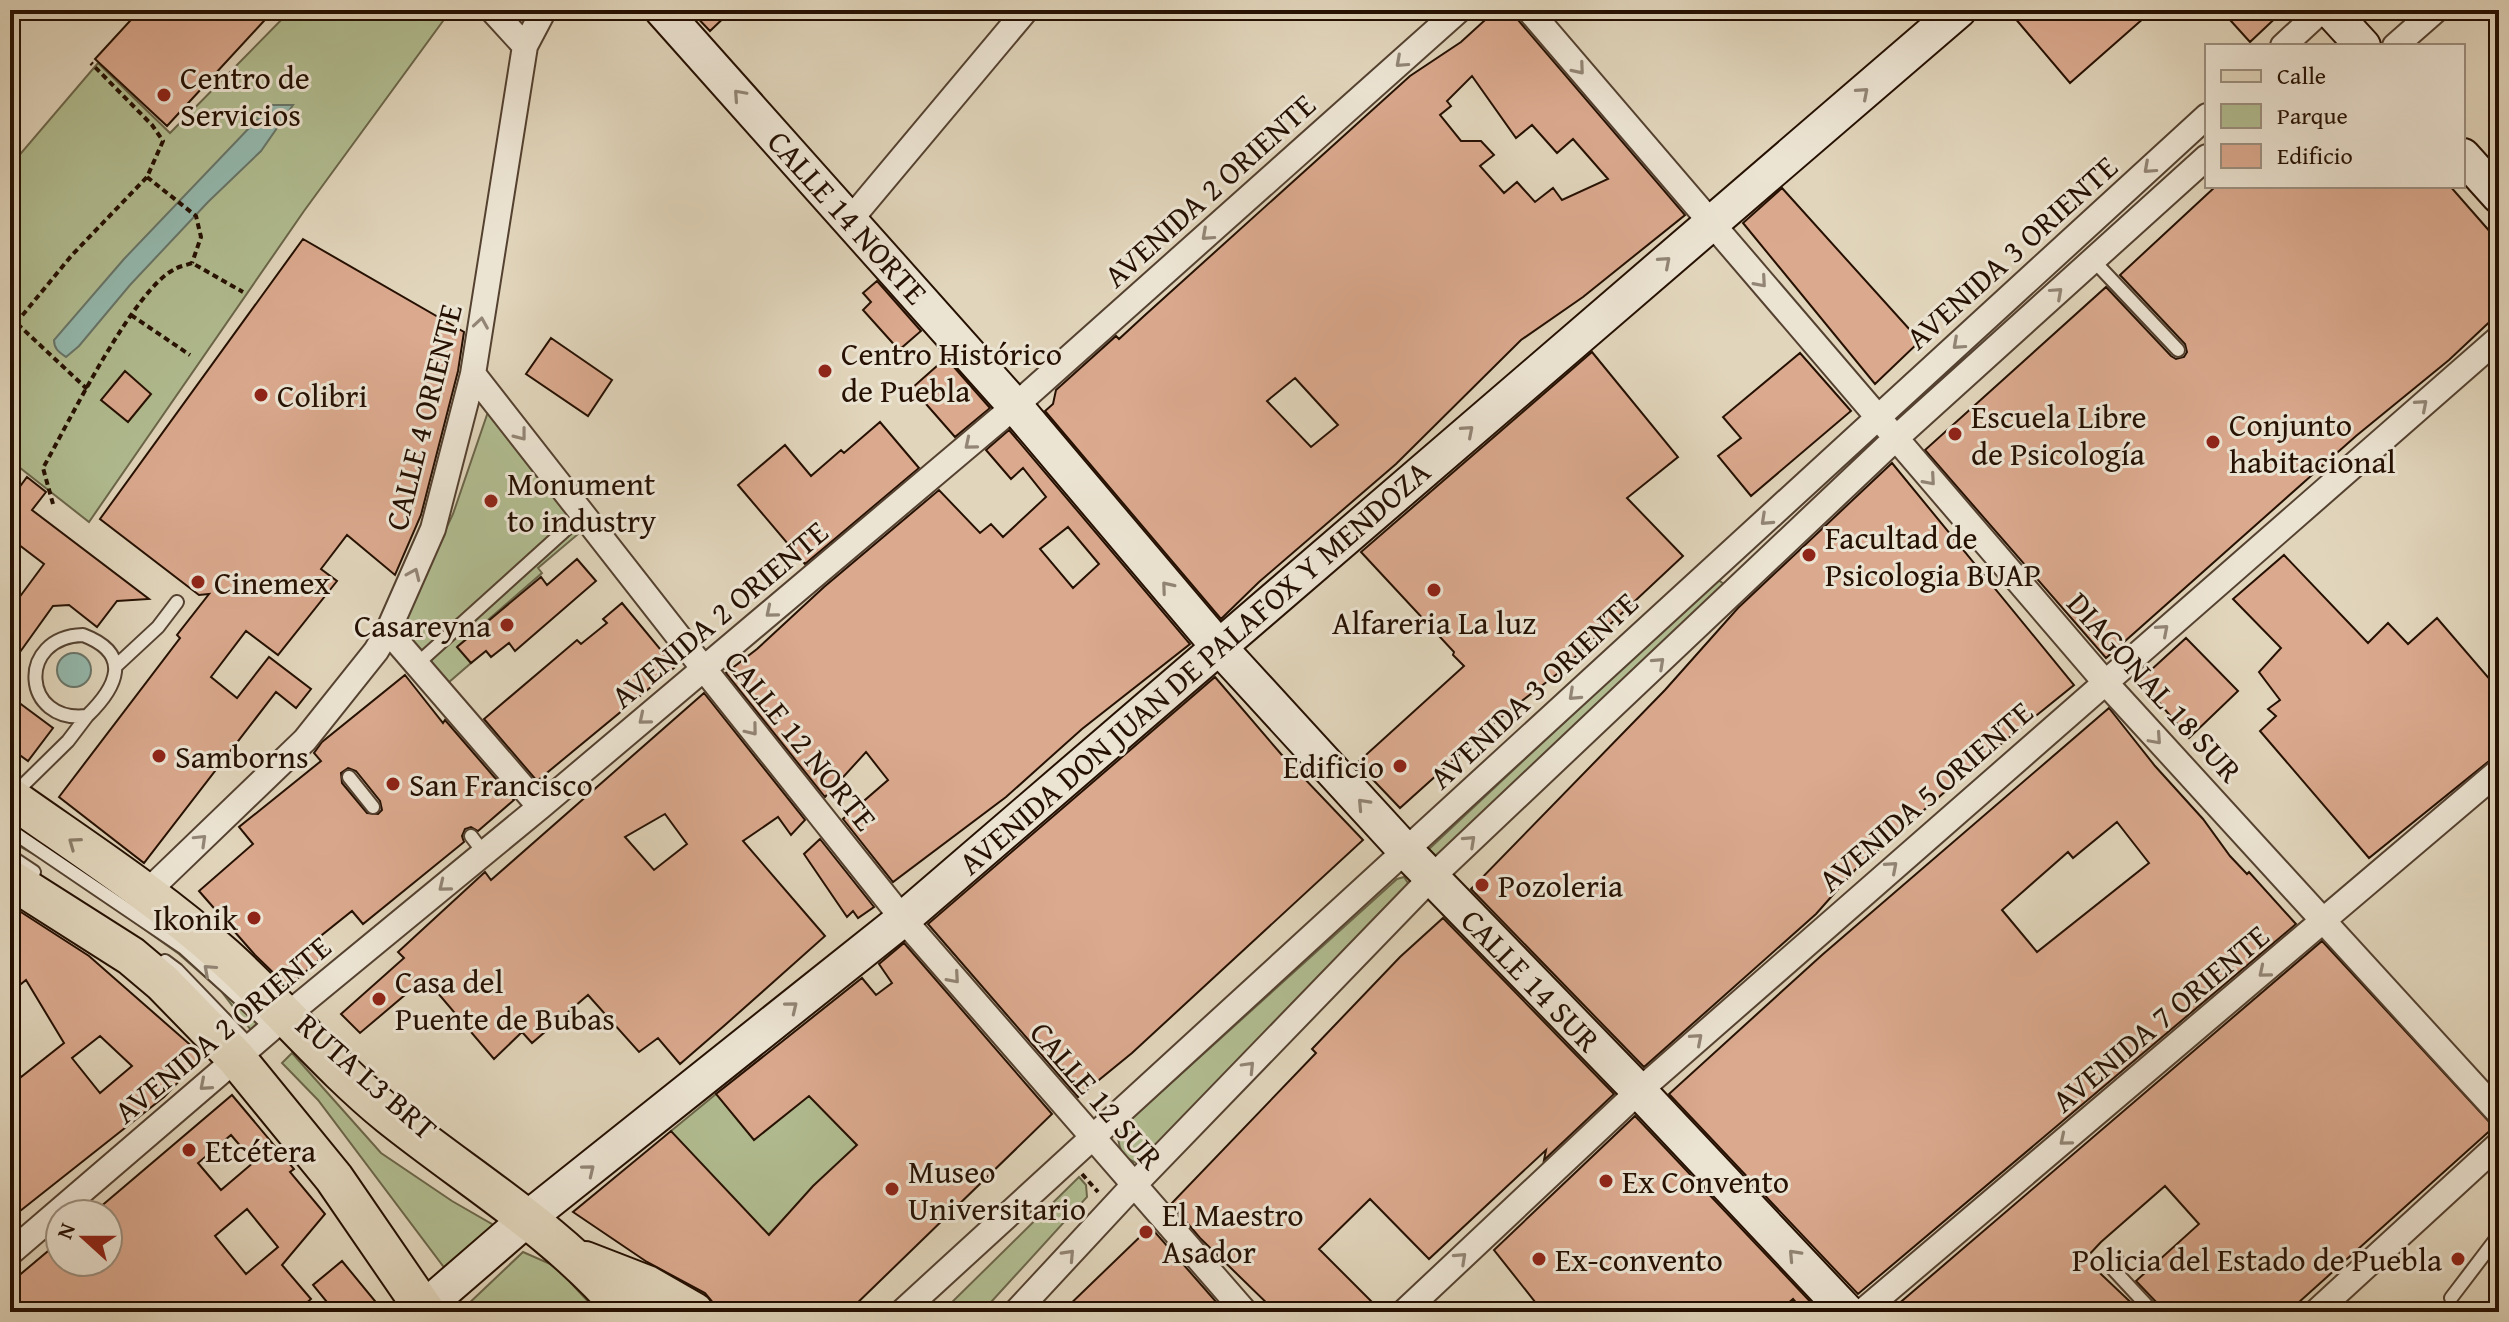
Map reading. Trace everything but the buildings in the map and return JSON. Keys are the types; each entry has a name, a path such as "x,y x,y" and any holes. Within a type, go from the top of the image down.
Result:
{"main road":[{"name":"CALLE 14 NORTE","path":"662,10 1015,406 1218,646"},
{"name":"AVENIDA DON JUAN DE PALAFOX Y MENDOZA","path":"430,1304 516,1222 903,919 1959,10"},
{"path":"2465,158 2499,196"},
{"name":"CALLE 14 SUR","path":"1218,646 1405,850 1639,1091 1847,1312"},
{"path":"10,797 145,894 223,955 280,1027 516,1222 568,1262 595,1276 626,1312"},
{"path":"28,880 131,956 249,1054 334,1178 430,1304"},
{"path":"568,1262 647,1285 694,1312"}],"street":[{"path":"492,10 525,46"},
{"name":"CALLE 4 ORIENTE","path":"145,894 305,740 376,651 388,631 433,529 473,374 525,46 544,10"},
{"path":"850,220 1026,10"},
{"name":"AVENIDA 2 ORIENTE","path":"10,1253 280,1027 478,845 540,807 1015,406 1459,10"},
{"name":"DIAGONAL 18 SUR","path":"1529,10 2104,681 2499,1113"},
{"path":"2397,44 2436,10"},
{"path":"2289,44 2338,28"},
{"name":"AVENIDA 3 ORIENTE","path":"902,1312 2205,118"},
{"name":"AVENIDA 3 ORIENTE","path":"1006,1307 1133,1186 1432,877 1895,439 2205,159"},
{"path":"2124,192 2143,215"},
{"name":"AVENIDA 5 ORIENTE","path":"1404,1312 1639,1091 2499,338"},
{"name":"CALLE 12 NORTE","path":"473,374 903,919"},
{"path":"388,631 540,807"},
{"name":"AVENIDA 7 ORIENTE","path":"1862,1312 2499,771"},
{"name":"CALLE 12 SUR","path":"903,919 1245,1312"},
{"path":"2316,1312 2495,1158"}],"lane":[{"path":"2093,260 2178,350"},
{"path":"417,664 583,514"},
{"path":"116,666 158,627 177,602"},
{"path":"10,797 68,741 103,701 115,680 116,666 109,652 98,641 83,635 68,636 53,642 42,653 35,673 36,685 46,704 65,716 87,716"},
{"path":"349,777 373,807"},
{"name":"RUTA L3 BRT","path":"10,830 184,948 280,1027"},
{"path":"10,856 28,880"},
{"path":"154,954 177,970 249,1054"},
{"path":"2451,1298 2499,1235"},
{"path":"2118,1261 2112,1268 2153,1312"}],"path":[{"path":"16,323 72,255 147,177 163,141 152,125 91,63"},
{"path":"147,177 196,216 201,237 192,263"},
{"path":"53,504 43,468 114,340 148,293 173,269 192,263 243,292"},
{"path":"131,315 190,355"},
{"path":"10,317 88,389"},
{"path":"1080,1171 1099,1193"},
{"path":"985,1312 1006,1307"}],"green space":[{"path":"291,10 451,10 304,211 89,522 10,460 10,166 98,63 170,133"},
{"path":"490,406 590,524 538,568 542,573 458,646 471,663 441,689 396,636 453,514"},
{"path":"1717,579 1724,584 1438,860 1429,849"},
{"path":"22,827 150,921 263,1024 254,1034 221,991 179,954 57,867 10,841"},
{"path":"1404,877 1410,886 1147,1164 1128,1159 1119,1145 1118,1131 1397,879"},
{"path":"292,1053 381,1153 497,1227 451,1271 443,1266 318,1100 282,1063"},
{"path":"716,1094 809,1096 857,1145 744,1259 671,1131"},
{"path":"1079,1177 1086,1185 1087,1197 982,1312 942,1312"},
{"path":"523,1252 555,1266 598,1312 465,1312 463,1309"}],"water":[{"path":"271,105 293,105 261,151 130,285 79,346 66,357 59,352 54,340 124,259"},
{"path":"74,653 86,658 91,670 86,682 74,687 62,682 57,670 62,658"}],"place":[{"name":"Centro de Servicios","path":"164,95"},
{"name":"Centro Histórico de Puebla","path":"825,371"},
{"name":"Colibri","path":"261,395"},
{"name":"Escuela Libre de Psicología","path":"1955,434"},
{"name":"Conjunto habitacional","path":"2213,442"},
{"name":"Monument to industry","path":"491,501"},
{"name":"Facultad de Psicologia BUAP","path":"1809,555"},
{"name":"Cinemex","path":"198,582"},
{"name":"Alfareria La luz","path":"1434,590"},
{"name":"Casareyna","path":"507,625"},
{"name":"Samborns","path":"159,756"},
{"name":"Edificio","path":"1400,766"},
{"name":"San Francisco","path":"393,784"},
{"name":"Pozoleria","path":"1482,885"},
{"name":"Ikonik","path":"254,918"},
{"name":"Casa del Puente de Bubas","path":"379,999"},
{"name":"Etcétera","path":"189,1150"},
{"name":"Ex Convento","path":"1606,1181"},
{"name":"Museo Universitario","path":"892,1189"},
{"name":"El Maestro Asador","path":"1146,1232"},
{"name":"Ex-convento","path":"1539,1259"},
{"name":"Policia del Estado de Puebla","path":"2458,1259"}]}
